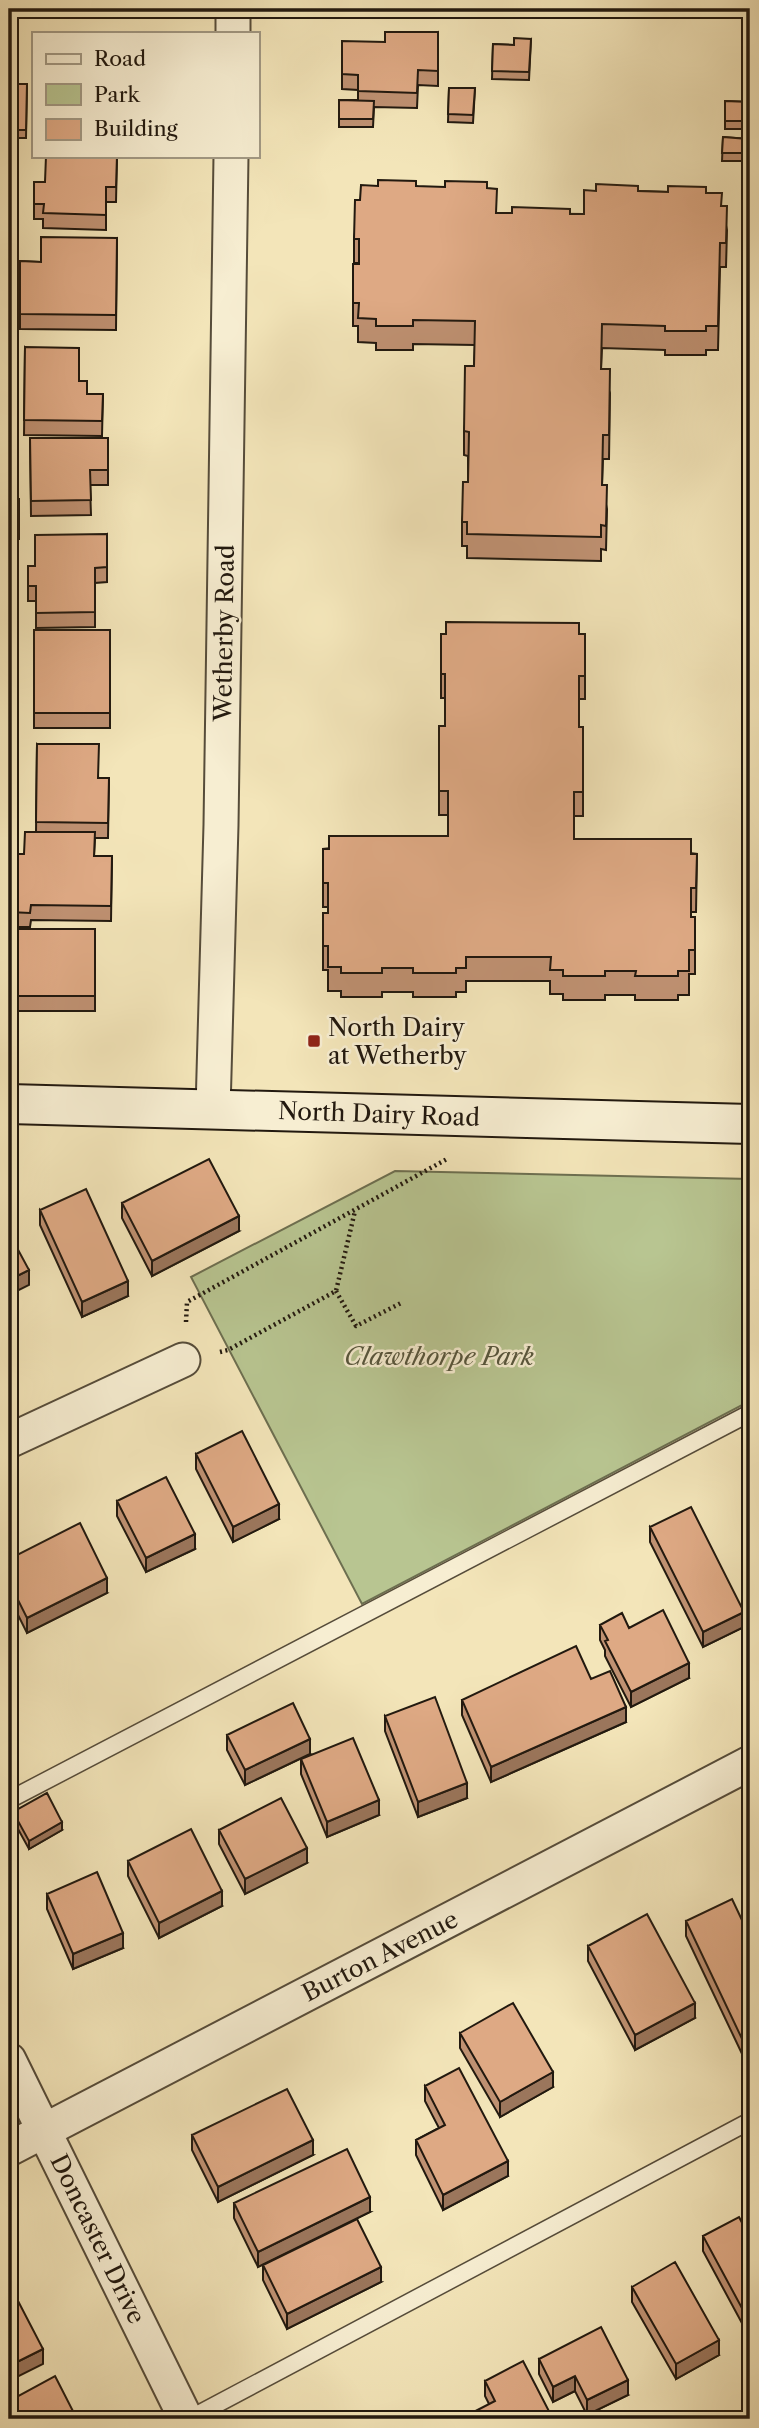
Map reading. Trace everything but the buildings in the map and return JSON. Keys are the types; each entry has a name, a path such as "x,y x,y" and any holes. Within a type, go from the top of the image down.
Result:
{"street":[{"path":"233,9 233,32"},
{"name":"Wetherby Road","path":"213,1109 221,811 231,158"},
{"name":"North Dairy Road","path":"9,1104 750,1124"},
{"path":"9,1441 183,1360"},
{"name":"Burton Avenue","path":"9,2149 750,1763"},
{"name":"Doncaster Drive","path":"9,2060 187,2419"}],"lane":[{"path":"9,1800 750,1413"},
{"path":"187,2419 750,2121"}],"path":[{"path":"336,1291 228,1350 183,1360 187,1302 451,1157"},
{"path":"355,1211 336,1291 356,1326 401,1303"}],"green space":[{"name":"Clawthorpe Park","path":"395,1171 750,1179 750,1401 362,1604 191,1277"}],"place":[{"name":"North Dairy at Wetherby","path":"314,1041"}]}
